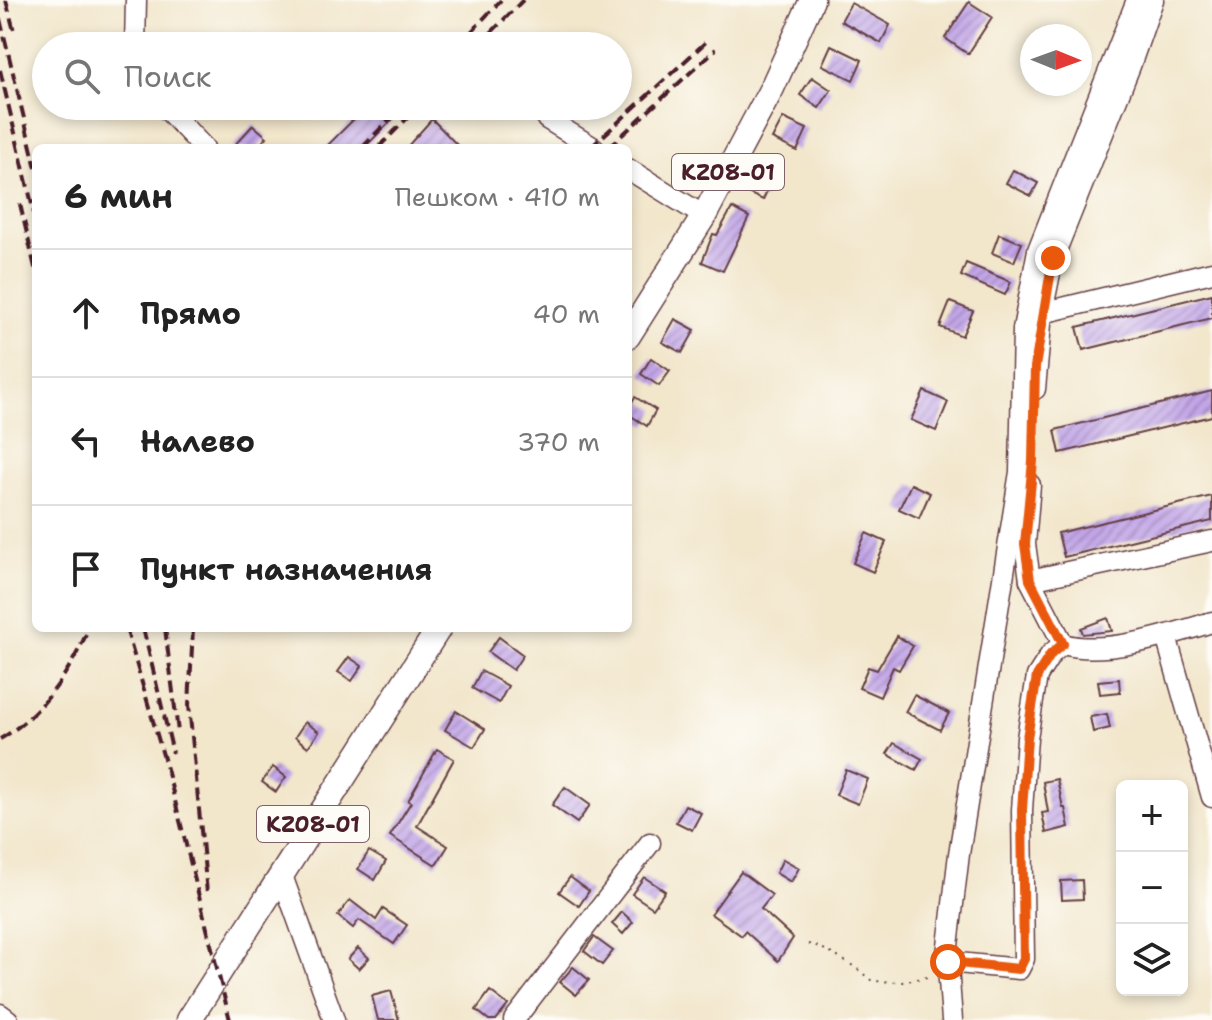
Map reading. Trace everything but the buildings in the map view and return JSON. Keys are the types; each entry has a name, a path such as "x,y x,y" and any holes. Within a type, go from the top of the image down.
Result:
{"main road":[{"name":"KZ08-01","path":"632,330 704,216 772,88 812,0"},
{"name":"KZ08-01","path":"189,1020 436,632"}],"street":[{"path":"135,32 136,0"},
{"path":"952,1020 948,968 959,854 1020,472 1023,329 1030,290 1038,250 1137,0"},
{"path":"1153,0 1053,258 1035,367 1033,461 1025,544 1030,580 1063,644 1079,648 1166,636 1212,622"},
{"path":"177,120 200,144"},
{"path":"549,120 588,144"},
{"path":"632,171 704,216"},
{"path":"1042,313 1212,272"},
{"path":"1030,580 1212,541"},
{"path":"1166,636 1212,797"},
{"path":"948,968 1019,969 1024,959 1022,810 1027,738 1037,676 1051,654 1063,644"},
{"path":"514,1020 650,843"},
{"path":"281,873 334,1020"},
{"path":"0,1014 8,1020"}],"path":[{"path":"808,944 820,947 855,967 872,981 902,982 948,968"}],"railway":[{"path":"6,0 14,31"},
{"path":"471,32 501,0"},
{"path":"492,32 523,0"},
{"path":"0,19 32,151"},
{"path":"632,110 708,40"},
{"path":"612,144 716,49"},
{"path":"0,70 32,204"},
{"path":"366,144 389,120"},
{"path":"382,144 405,120"},
{"path":"594,144 621,120"},
{"path":"20,204 32,255"},
{"path":"0,739 42,705 73,661 87,632"},
{"path":"127,632 167,769 230,1020"},
{"path":"144,632 173,753"},
{"path":"166,632 178,732"},
{"path":"193,632 189,705 207,893"}],"route":[{"path":"948,962 1019,969 1024,959 1022,810 1027,738 1037,676 1051,654 1063,644 1030,580 1025,544 1033,461 1035,367 1053,258"}]}
